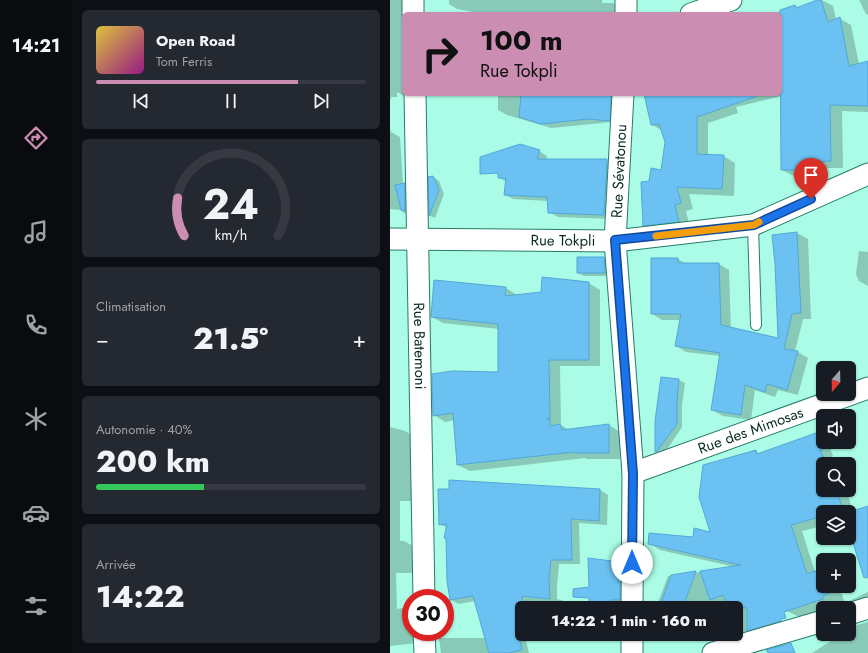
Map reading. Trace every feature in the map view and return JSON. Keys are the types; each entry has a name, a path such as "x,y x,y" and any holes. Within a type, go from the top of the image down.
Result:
{"street":[{"path":"413,0 413,12"},
{"path":"626,0 626,12"},
{"path":"697,12 731,0"},
{"name":"Rue Batemoni","path":"415,96 424,589"},
{"name":"Rue Sévatonou","path":"623,96 615,240 633,474 632,601"},
{"name":"Rue Tokpli","path":"390,239 615,240 754,225 868,174"},
{"name":"Rue des Mimosas","path":"633,474 868,388"},
{"path":"856,612 868,608"},
{"path":"713,653 816,623"},
{"path":"424,641 425,653"},
{"path":"632,641 632,653"}],"lane":[{"path":"754,225 756,325"}],"building":[{"path":"817,0 821,0 828,22 840,17 849,66 868,61 868,106 830,105 831,161 803,162 803,170 781,170 782,12 780,12 780,10 795,5 796,8"},
{"path":"521,96 611,96 610,121 588,119 541,124 519,117"},
{"path":"644,96 755,97 697,117 697,154 724,155 722,189 677,187 681,203 675,205 679,222 643,226 641,182 649,181 651,168 661,170 665,142 659,124 651,125"},
{"path":"520,144 540,150 537,159 607,159 604,215 548,213 547,197 504,195 506,178 498,178 498,173 480,174 480,157"},
{"path":"433,176 439,190 429,216 428,177"},
{"path":"405,183 405,211 401,210 395,185"},
{"path":"797,232 801,313 792,314 784,349 798,351 787,390 767,384 765,392 745,385 741,415 711,410 720,353 675,346 681,314 651,314 651,258 678,258 678,263 719,263 721,325 778,338 775,264 772,235"},
{"path":"577,257 604,257 605,273 577,273"},
{"path":"542,277 589,282 589,360 549,360 550,418 546,419 550,419 550,426 560,424 562,430 609,424 609,453 574,452 457,465 453,413 433,416 432,374 452,371 498,372 498,324 431,317 434,280 506,287 505,296 541,292"},
{"path":"661,377 679,379 677,424 655,452 655,421"},
{"path":"816,433 816,449 822,449 820,450 823,457 816,457 816,497 839,497 841,505 816,505 816,518 791,525 807,574 816,571 816,593 830,593 823,596 823,599 784,612 786,618 781,619 781,621 747,631 747,608 743,608 743,601 726,601 723,595 710,600 700,571 741,565 648,544 649,533 693,537 694,528 710,532 699,497 703,465 756,450 757,454"},
{"path":"449,480 600,489 599,521 571,519 572,560 551,560 549,581 550,599 522,596 522,601 515,601 515,641 520,641 522,650 509,653 489,653 473,596 454,599 454,589 448,589 446,538 444,538 447,524 439,525 438,489 449,489"},
{"path":"868,506 868,577 864,578 854,545 856,545 856,510"},
{"path":"588,558 620,562 618,583 620,582 620,600 589,601 589,598 573,597 573,589 589,587"},
{"path":"696,571 685,601 662,601 671,575"},
{"path":"791,643 795,653 768,653 766,650"}],"slow traffic":[{"path":"656,236 754,225 759,222"}],"route":[{"path":"632,563 633,474 615,240 754,225 811,199"}]}
